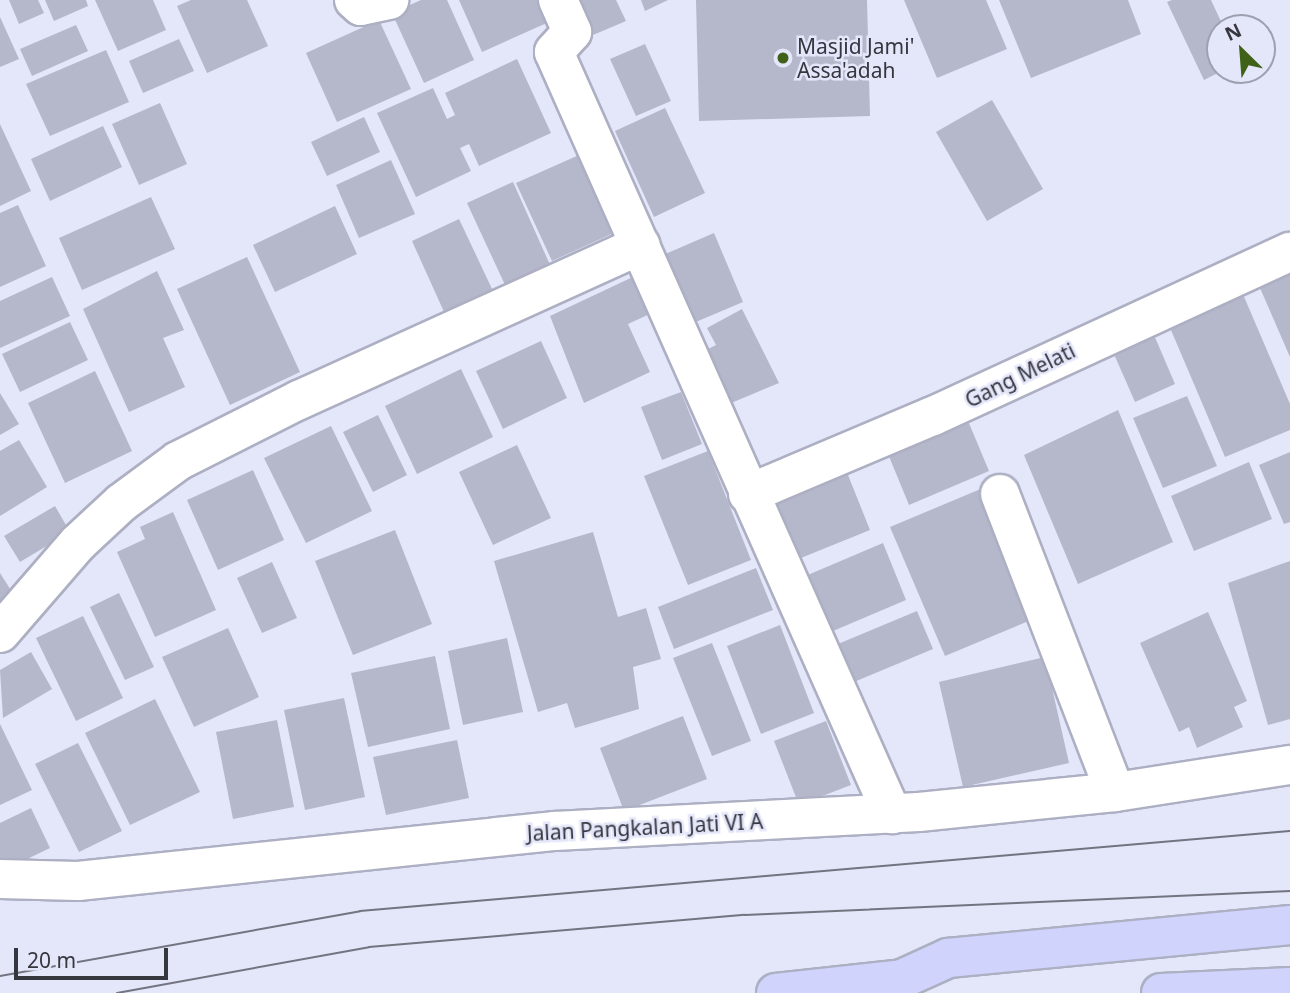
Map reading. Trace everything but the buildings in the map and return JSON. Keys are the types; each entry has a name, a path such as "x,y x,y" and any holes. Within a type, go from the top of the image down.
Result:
{"highway":[{"path":"776,993 902,979 948,958 1290,925"},
{"path":"902,979 944,993"},
{"path":"1161,993 1290,987"}],"street":[{"path":"354,0 360,6 389,0"},
{"path":"558,0 572,32 554,52 892,814"},
{"path":"0,634 78,543 121,503 178,461 299,400 640,245"},
{"name":"Gang Melati","path":"748,494 933,416 1290,252"},
{"path":"1000,494 1115,792"},
{"name":"Jalan Pangkalan Jati VI A","path":"0,879 78,881 555,831 892,814 1115,792 1290,765"}],"tram line":[{"path":"0,976 360,911 1290,831"},
{"path":"117,993 369,947 745,915 1290,891"}],"place":[{"name":"Masjid Jami' Assa'adah","path":"783,58"}]}
